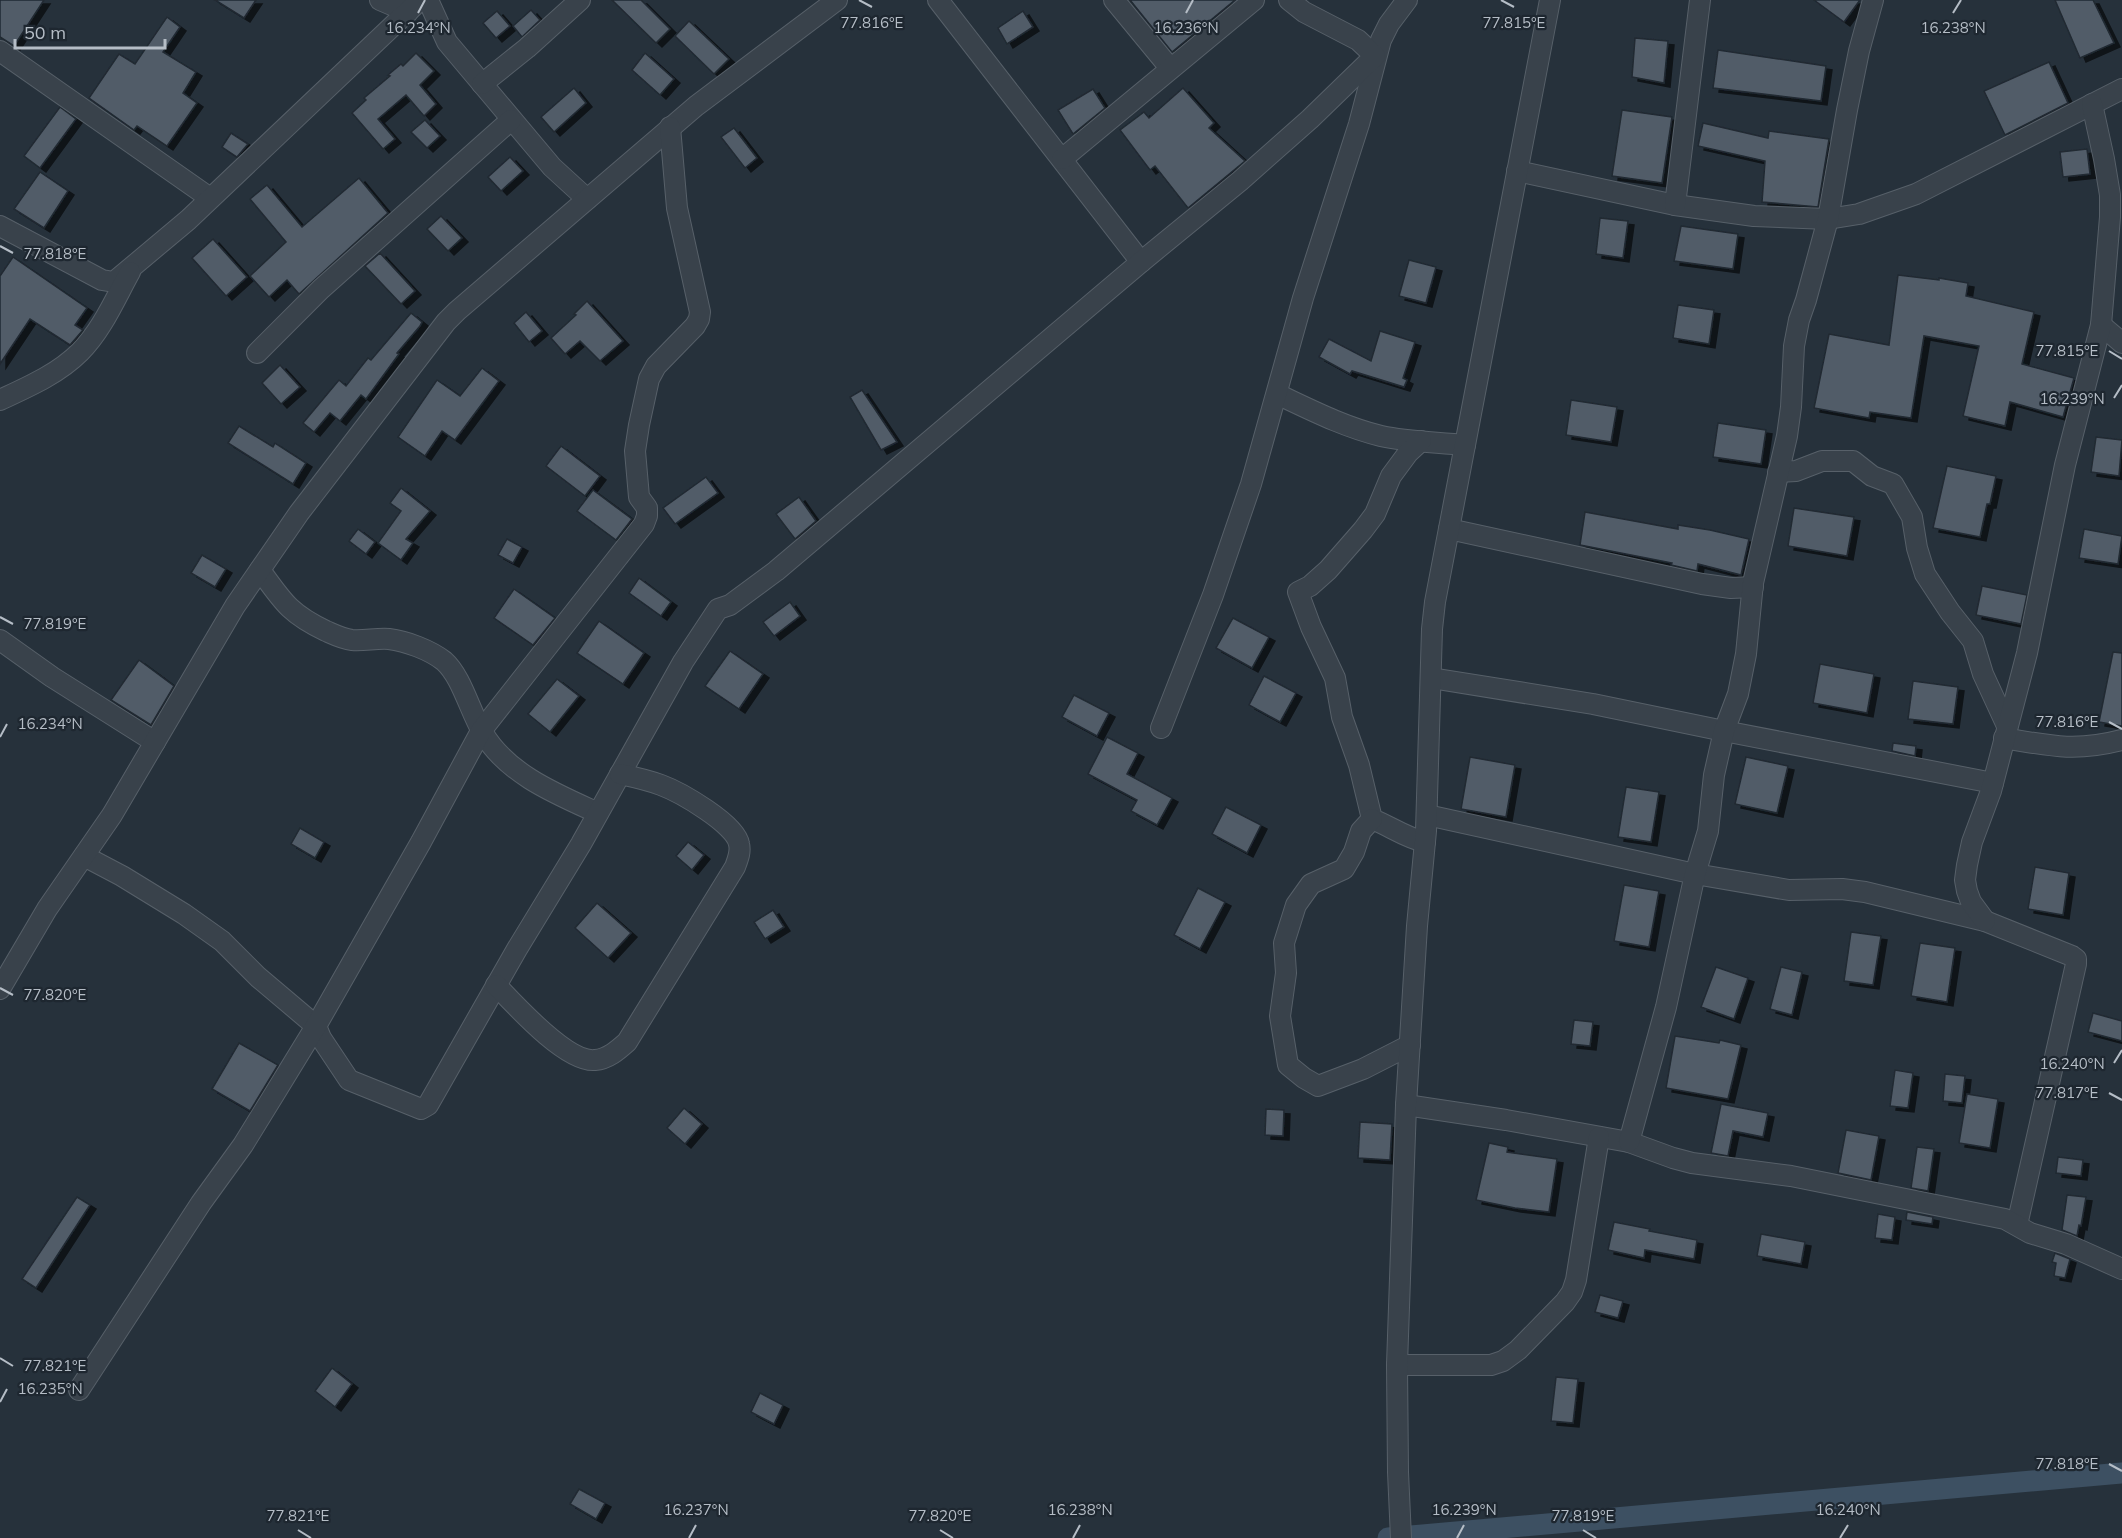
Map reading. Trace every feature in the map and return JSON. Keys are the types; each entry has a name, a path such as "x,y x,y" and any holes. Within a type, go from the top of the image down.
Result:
{"street":[{"path":"380,0 414,6"},
{"path":"428,0 447,42 552,167 587,199"},
{"path":"482,84 527,48 580,0"},
{"path":"0,989 47,909 112,815 235,606 299,513 447,322 670,127 837,0"},
{"path":"938,0 1141,262"},
{"path":"1114,0 1170,68"},
{"path":"1062,159 1254,0"},
{"path":"1289,0 1304,12 1358,40 1376,56"},
{"path":"1161,728 1213,595 1251,484 1303,298 1359,124 1376,56 1384,33 1407,0"},
{"path":"1401,1538 1397,1365 1406,1105 1417,926 1425,842 1435,602 1550,0"},
{"path":"1675,205 1700,0"},
{"path":"1629,1142 1666,1007 1695,874 1710,820 1714,775 1724,732 1743,673 1753,587 1788,427 1794,346 1799,320 1828,219 1849,99 1873,0"},
{"path":"0,226 108,282 118,279 210,198 414,6"},
{"path":"0,51 210,198"},
{"path":"84,856 184,914 222,941 252,972 316,1026 321,1038 349,1080 421,1109 428,1106 683,662 718,609 730,605 776,571 1261,163 1376,56"},
{"path":"1517,171 1675,205 1754,216 1828,219 1859,214 1916,194 2122,89"},
{"path":"1984,921 1971,902 1965,880 1972,842 1993,783 2027,653 2065,465 2101,325 2115,248 2110,195 2092,104"},
{"path":"257,353 321,289 511,120"},
{"path":"79,1390 201,1203 243,1145 316,1026 421,842 481,730 644,524 647,508 639,497 635,450 649,379 656,366 695,326 700,312 677,208 670,127"},
{"path":"0,400 58,370 81,351 101,324 133,267"},
{"path":"2101,325 2122,343"},
{"path":"1277,394 1357,429 1382,436 1465,445"},
{"path":"1421,441 1408,453 1391,476 1375,514 1363,530 1328,570 1310,586 1298,592 1311,627 1335,678 1342,717 1359,765 1372,819 1414,840 1425,842"},
{"path":"1779,472 1796,471 1822,461 1853,461 1872,476 1893,484 1911,517 1917,549 1925,574 1950,612 1973,641 1983,674 2006,732"},
{"path":"1449,529 1702,584 1731,588 1753,587"},
{"path":"260,570 282,601 293,612 317,627 340,638 351,640 389,639 417,647 444,661 457,679 481,730 494,750 514,769 598,813"},
{"path":"0,640 52,677 155,742"},
{"path":"1431,678 1593,704 1724,732 1993,783"},
{"path":"2006,732 2067,748 2122,740"},
{"path":"496,985 526,1018 572,1053 594,1060 608,1056 627,1042 735,867 739,857 739,843 735,834 720,820 698,804 661,785 620,774"},
{"path":"1426,815 1695,874 1789,890 1865,892 1984,921 2076,959 2017,1225"},
{"path":"1372,819 1361,831 1354,852 1344,869 1311,884 1296,905 1284,943 1286,973 1280,1016 1283,1044 1288,1065 1318,1086 1363,1069 1410,1045"},
{"path":"1406,1105 1629,1142 1692,1163 1791,1176 2005,1219 2030,1233 2066,1244 2122,1269"},
{"path":"1397,1365 1491,1365 1503,1362 1518,1350 1565,1302 1572,1293 1576,1280 1599,1137"}],"building":[{"path":"0,0 44,0 14,46 0,37"},
{"path":"215,0 256,0 244,18"},
{"path":"612,0 641,0 670,29 656,43"},
{"path":"1130,0 1235,0 1172,52"},
{"path":"1814,0 1860,0 1844,22"},
{"path":"2055,0 2093,0 2114,43 2080,58"},
{"path":"531,10 540,20 522,37 513,26"},
{"path":"497,11 510,26 496,38 483,23"},
{"path":"1023,11 1033,27 1007,44 998,28"},
{"path":"167,17 180,27 163,52 196,72 183,93 197,103 167,146 137,126 134,130 89,98 119,54 135,64"},
{"path":"689,21 729,59 714,74 675,36"},
{"path":"1635,38 1668,41 1664,83 1632,77"},
{"path":"1718,50 1826,66 1821,101 1713,88"},
{"path":"416,53 434,71 420,85 436,104 424,116 406,95 378,119 395,139 383,149 352,113 366,100 364,98 390,76 388,75 401,64 403,66"},
{"path":"645,53 674,79 660,95 632,70"},
{"path":"2049,62 2068,103 2005,135 1984,91"},
{"path":"574,88 586,103 554,132 541,117"},
{"path":"1183,88 1214,123 1209,128 1245,161 1188,208 1155,166 1150,170 1120,130 1144,112 1149,118"},
{"path":"1093,89 1105,108 1073,134 1058,110"},
{"path":"60,107 76,119 40,168 24,156"},
{"path":"1622,110 1672,117 1662,183 1612,176"},
{"path":"425,120 440,136 427,148 411,132"},
{"path":"1703,123 1768,138 1769,131 1829,139 1818,207 1762,202 1765,161 1698,146"},
{"path":"734,128 757,158 745,168 721,137"},
{"path":"231,133 248,144 237,157 222,147"},
{"path":"2087,149 2090,174 2063,177 2060,152"},
{"path":"510,157 523,171 501,191 488,177"},
{"path":"40,172 68,191 44,228 14,209"},
{"path":"359,178 388,213 299,294 287,280 269,297 250,276 286,242 250,199 267,185 302,227"},
{"path":"441,216 462,238 448,251 427,229"},
{"path":"1600,218 1628,221 1623,258 1596,254"},
{"path":"1681,226 1738,234 1733,269 1674,261"},
{"path":"213,239 247,277 226,296 192,258"},
{"path":"380,253 415,291 401,304 365,266"},
{"path":"13,257 87,308 75,325 83,330 70,345 30,319 0,364 0,276"},
{"path":"1409,260 1436,267 1426,303 1399,296"},
{"path":"1898,275 1968,283 1966,296 2034,312 2022,364 2074,378 2063,417 2010,402 2005,426 1963,416 1979,346 1924,336 1911,418 1870,412 1869,418 1814,408 1829,334 1889,345"},
{"path":"587,301 623,341 600,361 580,341 565,354 551,338 576,315 574,314"},
{"path":"1678,305 1714,310 1709,344 1673,338"},
{"path":"526,312 542,331 529,342 514,323"},
{"path":"411,313 422,322 420,326 397,353 399,354 366,399 361,395 340,421 330,413 314,432 303,423 339,380 346,386 368,358 371,360"},
{"path":"1380,331 1415,342 1403,378 1407,380 1404,387 1352,371 1350,374 1319,357 1329,339 1371,361"},
{"path":"280,365 300,387 281,404 262,383"},
{"path":"482,368 499,381 455,440 442,431 425,456 398,437 437,380 460,396"},
{"path":"862,390 897,442 881,450 850,397"},
{"path":"1571,400 1617,407 1611,442 1566,435"},
{"path":"1718,423 1766,430 1761,464 1713,457"},
{"path":"239,426 273,447 275,443 306,463 293,484 228,443"},
{"path":"2096,437 2122,440 2119,476 2091,472"},
{"path":"561,446 600,476 585,496 546,466"},
{"path":"1947,466 1996,476 1980,537 1933,528"},
{"path":"706,477 718,493 675,524 663,508"},
{"path":"401,488 430,511 406,539 413,543 401,560 378,543 401,511 390,503"},
{"path":"593,490 632,519 616,540 577,511"},
{"path":"799,497 816,521 795,539 776,514"},
{"path":"1794,508 1854,517 1847,556 1788,546"},
{"path":"1585,512 1678,529 1678,525 1710,530 1749,539 1741,575 1698,564 1697,571 1671,565 1672,563 1580,545"},
{"path":"358,529 375,542 366,554 349,541"},
{"path":"2084,529 2122,536 2118,564 2079,558"},
{"path":"507,539 522,547 513,563 498,555"},
{"path":"202,555 226,569 215,587 191,573"},
{"path":"639,578 671,602 661,616 629,593"},
{"path":"1982,586 2027,595 2021,624 1976,615"},
{"path":"514,589 555,618 533,645 494,618"},
{"path":"790,602 800,616 774,636 763,622"},
{"path":"1233,618 1269,637 1252,668 1216,648"},
{"path":"599,621 644,653 623,684 577,653"},
{"path":"730,651 763,674 739,709 705,686"},
{"path":"2113,652 2122,653 2122,726 2099,722"},
{"path":"139,660 174,686 151,725 111,700"},
{"path":"1820,664 1874,674 1867,713 1813,703"},
{"path":"1264,676 1296,693 1280,722 1249,705"},
{"path":"557,679 579,696 550,732 528,714"},
{"path":"1913,681 1958,687 1953,724 1908,719"},
{"path":"1074,695 1109,713 1097,736 1062,717"},
{"path":"1107,737 1138,753 1127,774 1172,798 1157,825 1131,811 1137,800 1088,774"},
{"path":"1893,743 1916,746 1915,756 1892,751"},
{"path":"1470,757 1515,765 1506,817 1461,809"},
{"path":"1746,757 1788,766 1777,813 1735,804"},
{"path":"1626,787 1659,792 1651,842 1618,837"},
{"path":"1226,807 1261,825 1247,853 1212,834"},
{"path":"300,828 324,842 315,858 291,844"},
{"path":"688,842 704,855 692,870 676,856"},
{"path":"2035,867 2069,873 2063,915 2028,909"},
{"path":"1624,885 1659,891 1649,947 1614,941"},
{"path":"1198,888 1225,902 1200,949 1174,935"},
{"path":"597,903 631,933 608,958 575,928"},
{"path":"773,910 784,927 765,939 754,922"},
{"path":"1851,932 1881,936 1873,985 1844,981"},
{"path":"1920,943 1955,948 1947,1002 1911,996"},
{"path":"1716,967 1748,978 1734,1019 1701,1007"},
{"path":"1781,967 1802,972 1792,1015 1770,1009"},
{"path":"2093,1013 2122,1021 2122,1041 2088,1032"},
{"path":"1574,1020 1593,1022 1590,1046 1571,1044"},
{"path":"1675,1036 1719,1043 1720,1040 1741,1045 1728,1099 1666,1088"},
{"path":"239,1043 278,1065 250,1111 212,1089"},
{"path":"1895,1070 1913,1073 1908,1108 1890,1106"},
{"path":"1945,1074 1965,1076 1962,1103 1943,1101"},
{"path":"1967,1094 1998,1099 1990,1148 1959,1143"},
{"path":"1721,1104 1768,1113 1763,1137 1733,1131 1728,1156 1711,1153"},
{"path":"684,1108 702,1124 685,1144 667,1128"},
{"path":"1266,1109 1284,1110 1283,1136 1265,1135"},
{"path":"1360,1122 1392,1124 1390,1160 1358,1158"},
{"path":"1846,1130 1879,1136 1871,1180 1838,1173"},
{"path":"1489,1143 1508,1147 1507,1152 1557,1159 1549,1212 1476,1200"},
{"path":"1917,1147 1934,1149 1928,1191 1911,1188"},
{"path":"2058,1157 2083,1160 2081,1176 2056,1173"},
{"path":"2067,1195 2086,1197 2077,1236 2062,1230"},
{"path":"77,1197 90,1205 36,1288 22,1279"},
{"path":"1907,1212 1933,1217 1932,1224 1906,1220"},
{"path":"1878,1214 1895,1217 1892,1240 1875,1238"},
{"path":"1614,1222 1697,1240 1694,1259 1645,1250 1644,1258 1608,1250"},
{"path":"1761,1234 1805,1242 1801,1264 1757,1256"},
{"path":"2055,1253 2070,1259 2065,1278 2054,1276 2056,1263 2052,1262"},
{"path":"1600,1295 1623,1301 1618,1318 1595,1312"},
{"path":"332,1368 352,1384 335,1407 315,1391"},
{"path":"1556,1377 1578,1379 1573,1423 1551,1421"},
{"path":"760,1393 783,1405 774,1424 751,1412"},
{"path":"579,1489 605,1503 596,1519 570,1504"}],"waterway":[{"path":"1388,1538 2122,1473"}]}
